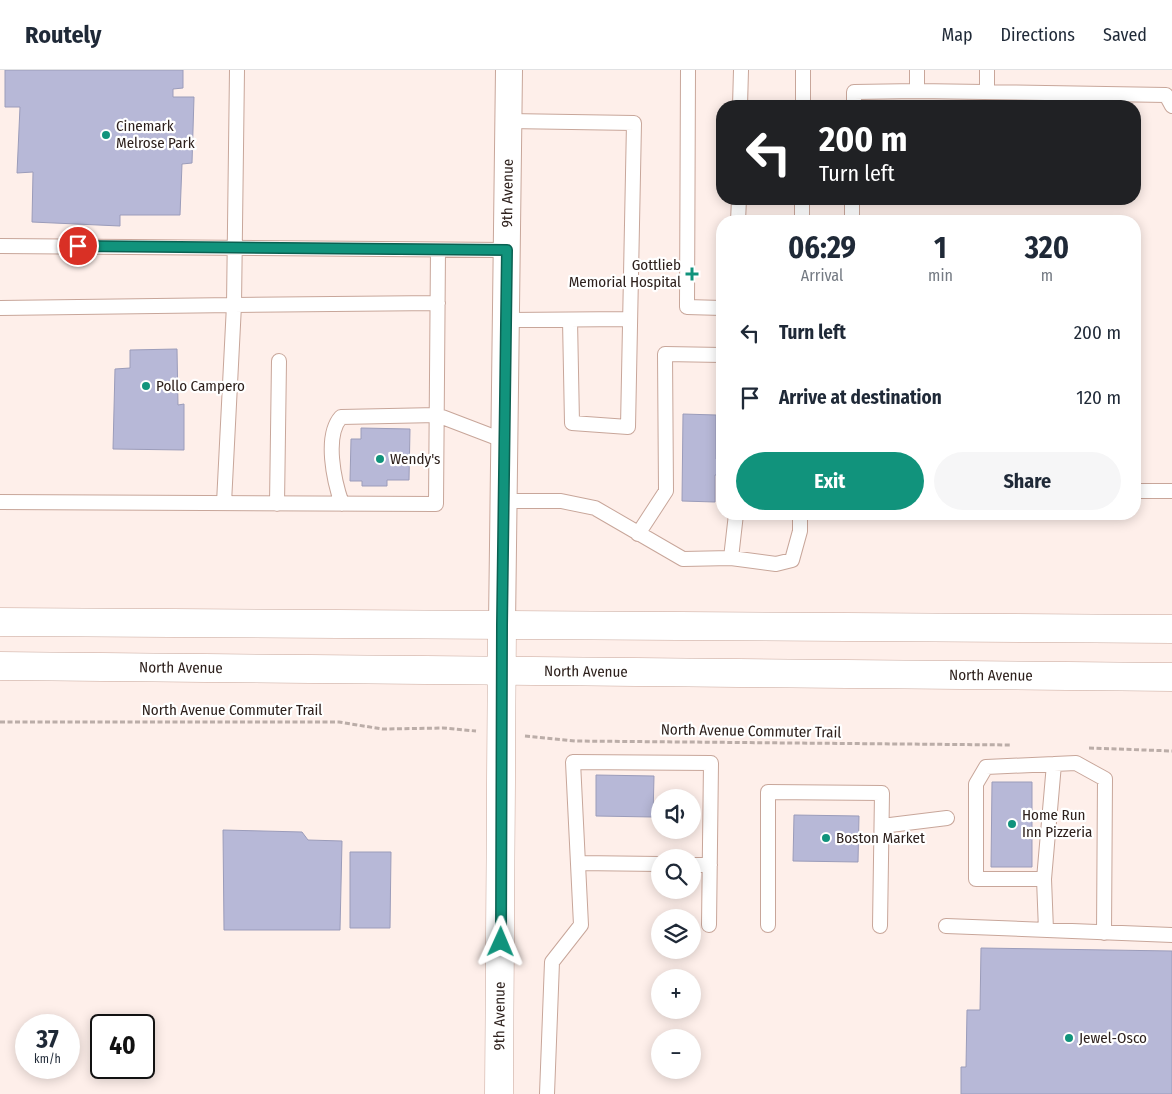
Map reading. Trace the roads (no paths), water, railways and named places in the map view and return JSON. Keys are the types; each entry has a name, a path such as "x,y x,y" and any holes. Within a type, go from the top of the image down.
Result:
{"main road":[{"path":"0,622 1172,629"},
{"name":"9th Avenue","path":"499,1094 502,625"},
{"name":"North Avenue","path":"0,666 1172,677"}],"street":[{"name":"9th Avenue","path":"502,625 509,70"}],"lane":[{"path":"224,503 234,306 237,70"},
{"path":"688,70 686,307 716,308"},
{"path":"740,100 741,70"},
{"path":"803,100 804,70"},
{"path":"916,91 917,70"},
{"path":"986,70 987,92"},
{"path":"854,100 854,92 916,91 1166,95 1172,106"},
{"path":"508,121 634,123 628,426 572,424 570,320"},
{"path":"0,246 507,250"},
{"path":"0,502 436,504 438,250"},
{"path":"0,308 438,303"},
{"path":"506,320 630,319"},
{"path":"638,534 666,491 665,354 716,355"},
{"path":"277,504 279,361"},
{"path":"342,504 332,471 334,425 341,417 437,415 504,441"},
{"path":"1141,491 1172,491"},
{"path":"504,501 561,501 595,508 683,558 731,558 776,564 792,560 800,531 800,520"},
{"path":"731,558 735,520"},
{"path":"547,1094 552,962 581,925 573,762 711,763 710,925"},
{"path":"1044,879 976,879 976,784 986,767 1076,763 1106,779 1104,932"},
{"path":"1046,930 1044,879 1054,764"},
{"path":"768,925 768,792 882,793 880,926"},
{"path":"882,826 948,818"},
{"path":"578,863 651,864"},
{"path":"701,865 710,865"},
{"path":"946,926 1172,935"}],"place":[{"name":"Cinemark Melrose Park","path":"106,135"},
{"name":"Gottlieb Memorial Hospital","path":"692,274"},
{"name":"Pollo Campero","path":"146,386"},
{"name":"Wendy's","path":"380,459"},
{"name":"Home Run Inn Pizzeria","path":"1012,824"},
{"name":"Boston Market","path":"826,838"},
{"name":"Jewel-Osco","path":"1069,1038"}]}
